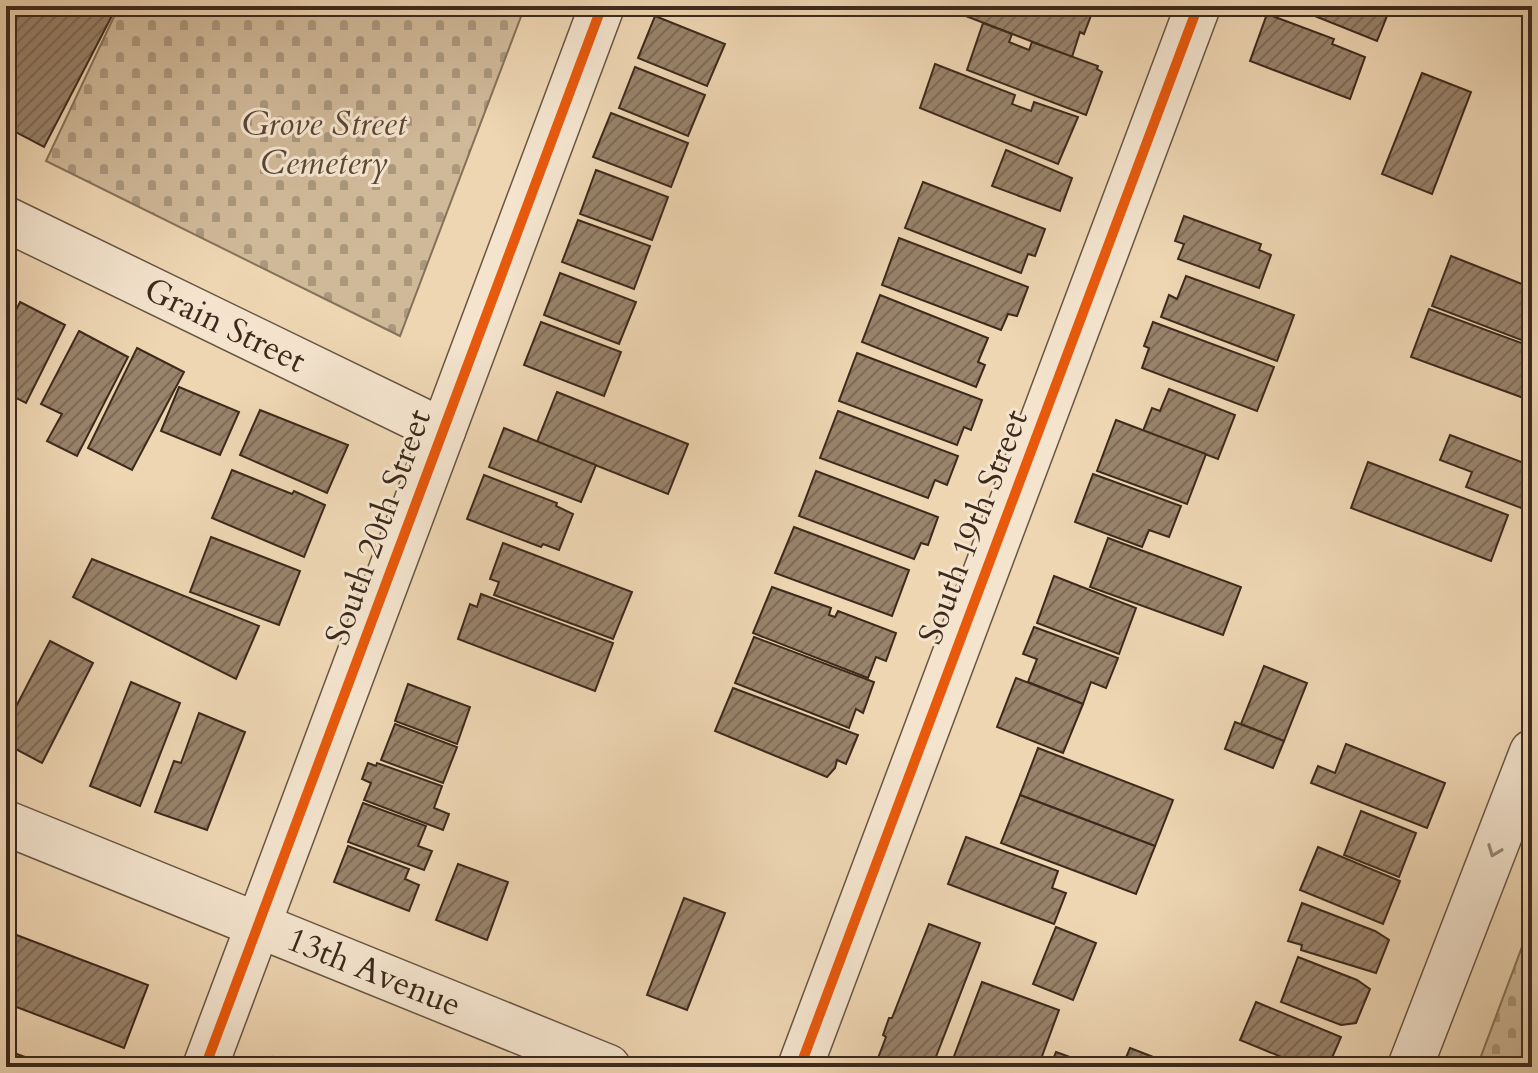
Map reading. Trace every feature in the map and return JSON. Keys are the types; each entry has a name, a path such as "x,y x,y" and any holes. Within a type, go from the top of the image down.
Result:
{"street":[{"name":"South 20th Street","path":"205,1067 602,6"},
{"name":"South 19th Street","path":"800,1067 1198,6"},
{"name":"Grain Street","path":"6,219 443,431"},
{"path":"1410,1067 1532,752"},
{"name":"13th Avenue","path":"6,823 608,1067"}],"green space":[{"name":"Grove Street Cemetery","path":"119,6 525,6 400,336 46,161"},
{"path":"1532,920 1532,1067 1477,1067"}],"building":[{"path":"6,6 117,6 44,147 6,127"},
{"path":"940,6 1083,6 1093,10 1084,34 1080,32 1072,57"},
{"path":"1290,6 1391,6 1377,41"},
{"path":"1267,14 1334,39 1332,44 1365,57 1350,99 1250,61"},
{"path":"655,16 725,44 707,86 638,58"},
{"path":"983,23 1012,34 1009,42 1029,50 1032,42 1098,66 1097,69 1102,72 1086,115 967,70"},
{"path":"935,64 1015,95 1012,104 1031,111 1034,102 1078,117 1058,164 920,108"},
{"path":"635,67 705,95 688,136 619,108"},
{"path":"1422,73 1471,92 1432,194 1382,174"},
{"path":"611,113 688,143 671,187 593,157"},
{"path":"1006,150 1072,178 1060,211 992,186"},
{"path":"596,170 668,197 652,240 580,214"},
{"path":"923,182 1045,229 1035,256 1028,254 1021,273 905,228"},
{"path":"1184,216 1261,244 1259,250 1271,255 1259,288 1178,259 1184,244 1175,241"},
{"path":"578,220 650,246 634,289 562,262"},
{"path":"899,238 1028,287 1017,316 1008,314 1001,330 882,285"},
{"path":"1451,256 1532,288 1532,344 1432,306"},
{"path":"560,273 636,302 619,344 544,315"},
{"path":"1186,276 1294,315 1277,361 1161,317 1169,295 1177,299"},
{"path":"880,295 988,338 978,362 985,365 976,387 862,342"},
{"path":"20,302 65,325 26,403 6,393 6,330"},
{"path":"1429,309 1532,347 1532,401 1411,357"},
{"path":"541,322 621,352 604,396 524,365"},
{"path":"1153,322 1274,367 1257,411 1142,368 1149,348 1144,346"},
{"path":"79,331 128,357 77,456 47,441 62,414 41,404"},
{"path":"137,348 184,372 132,470 88,448"},
{"path":"857,353 982,400 971,430 964,427 957,445 839,401"},
{"path":"179,387 239,412 220,455 161,431"},
{"path":"1169,389 1235,415 1218,459 1143,431 1152,408 1160,411"},
{"path":"557,392 688,444 668,494 537,442"},
{"path":"260,410 348,445 327,493 240,455"},
{"path":"838,411 958,456 947,485 935,480 928,498 820,458"},
{"path":"1116,420 1206,454 1187,504 1097,471"},
{"path":"504,428 596,465 581,502 489,467"},
{"path":"1450,435 1532,466 1532,512 1466,487 1472,472 1440,460"},
{"path":"1368,462 1508,515 1491,561 1351,508"},
{"path":"232,470 325,505 304,557 212,518"},
{"path":"816,471 938,517 928,545 921,543 914,559 799,516"},
{"path":"1093,474 1181,506 1169,537 1149,530 1142,547 1075,522"},
{"path":"484,475 557,503 556,506 573,514 559,550 543,544 541,547 467,519"},
{"path":"794,527 909,570 892,616 775,573"},
{"path":"211,537 300,571 279,625 190,592"},
{"path":"1108,538 1241,587 1223,635 1090,587"},
{"path":"503,543 632,592 613,639 494,595 499,582 490,579"},
{"path":"92,559 259,626 236,679 73,597"},
{"path":"1054,576 1136,608 1119,654 1037,623"},
{"path":"772,587 831,608 829,615 835,617 838,611 896,633 886,661 876,657 868,678 753,633"},
{"path":"481,594 613,643 595,691 458,639 470,604 477,607"},
{"path":"1034,627 1118,658 1106,688 1091,682 1083,704 1028,682 1037,659 1023,654"},
{"path":"754,637 874,682 863,713 856,709 849,728 735,683"},
{"path":"50,641 93,663 42,763 6,744 6,726"},
{"path":"1264,666 1307,683 1284,741 1241,724"},
{"path":"1016,678 1083,704 1063,753 997,727"},
{"path":"131,682 180,703 140,806 90,786"},
{"path":"408,684 470,707 457,744 395,721"},
{"path":"733,688 858,735 846,764 837,760 827,777 715,731"},
{"path":"199,713 245,732 207,830 155,812 174,761 181,763"},
{"path":"1235,722 1284,741 1273,768 1225,749"},
{"path":"395,724 457,747 443,783 381,760"},
{"path":"1346,744 1445,783 1427,828 1311,783 1318,766 1335,773"},
{"path":"1038,748 1173,800 1155,846 1020,795"},
{"path":"368,763 376,766 377,763 442,786 434,808 449,814 443,830 364,800 371,783 362,779"},
{"path":"1020,795 1155,846 1136,894 1001,843"},
{"path":"363,803 426,826 418,846 432,851 424,870 348,842"},
{"path":"1361,811 1416,833 1399,877 1344,855"},
{"path":"966,837 1058,871 1052,888 1066,893 1054,924 948,884"},
{"path":"348,846 409,869 405,879 419,885 409,911 334,882"},
{"path":"1318,847 1400,881 1383,924 1300,890"},
{"path":"458,864 508,882 487,940 436,920"},
{"path":"684,898 725,913 687,1010 647,995"},
{"path":"1302,903 1375,931 1389,940 1376,973 1301,950 1302,945 1288,941"},
{"path":"929,924 980,943 932,1067 877,1067 889,1018 892,1018"},
{"path":"1056,927 1096,943 1073,1000 1033,984"},
{"path":"6,931 148,985 124,1048 6,1003"},
{"path":"1298,957 1357,980 1370,989 1356,1023 1341,1025 1281,1002"},
{"path":"982,982 1059,1010 1038,1067 950,1067"},
{"path":"1256,1002 1341,1037 1328,1067 1306,1067 1240,1040"},
{"path":"1130,1048 1179,1067 1122,1067"},
{"path":"6,1050 52,1067 6,1067"},
{"path":"1056,1052 1097,1067 1050,1067"},
{"path":"273,1057 298,1067 269,1067"}],"cycle path":[{"path":"205,1067 602,6"},
{"path":"800,1067 1198,6"}]}
